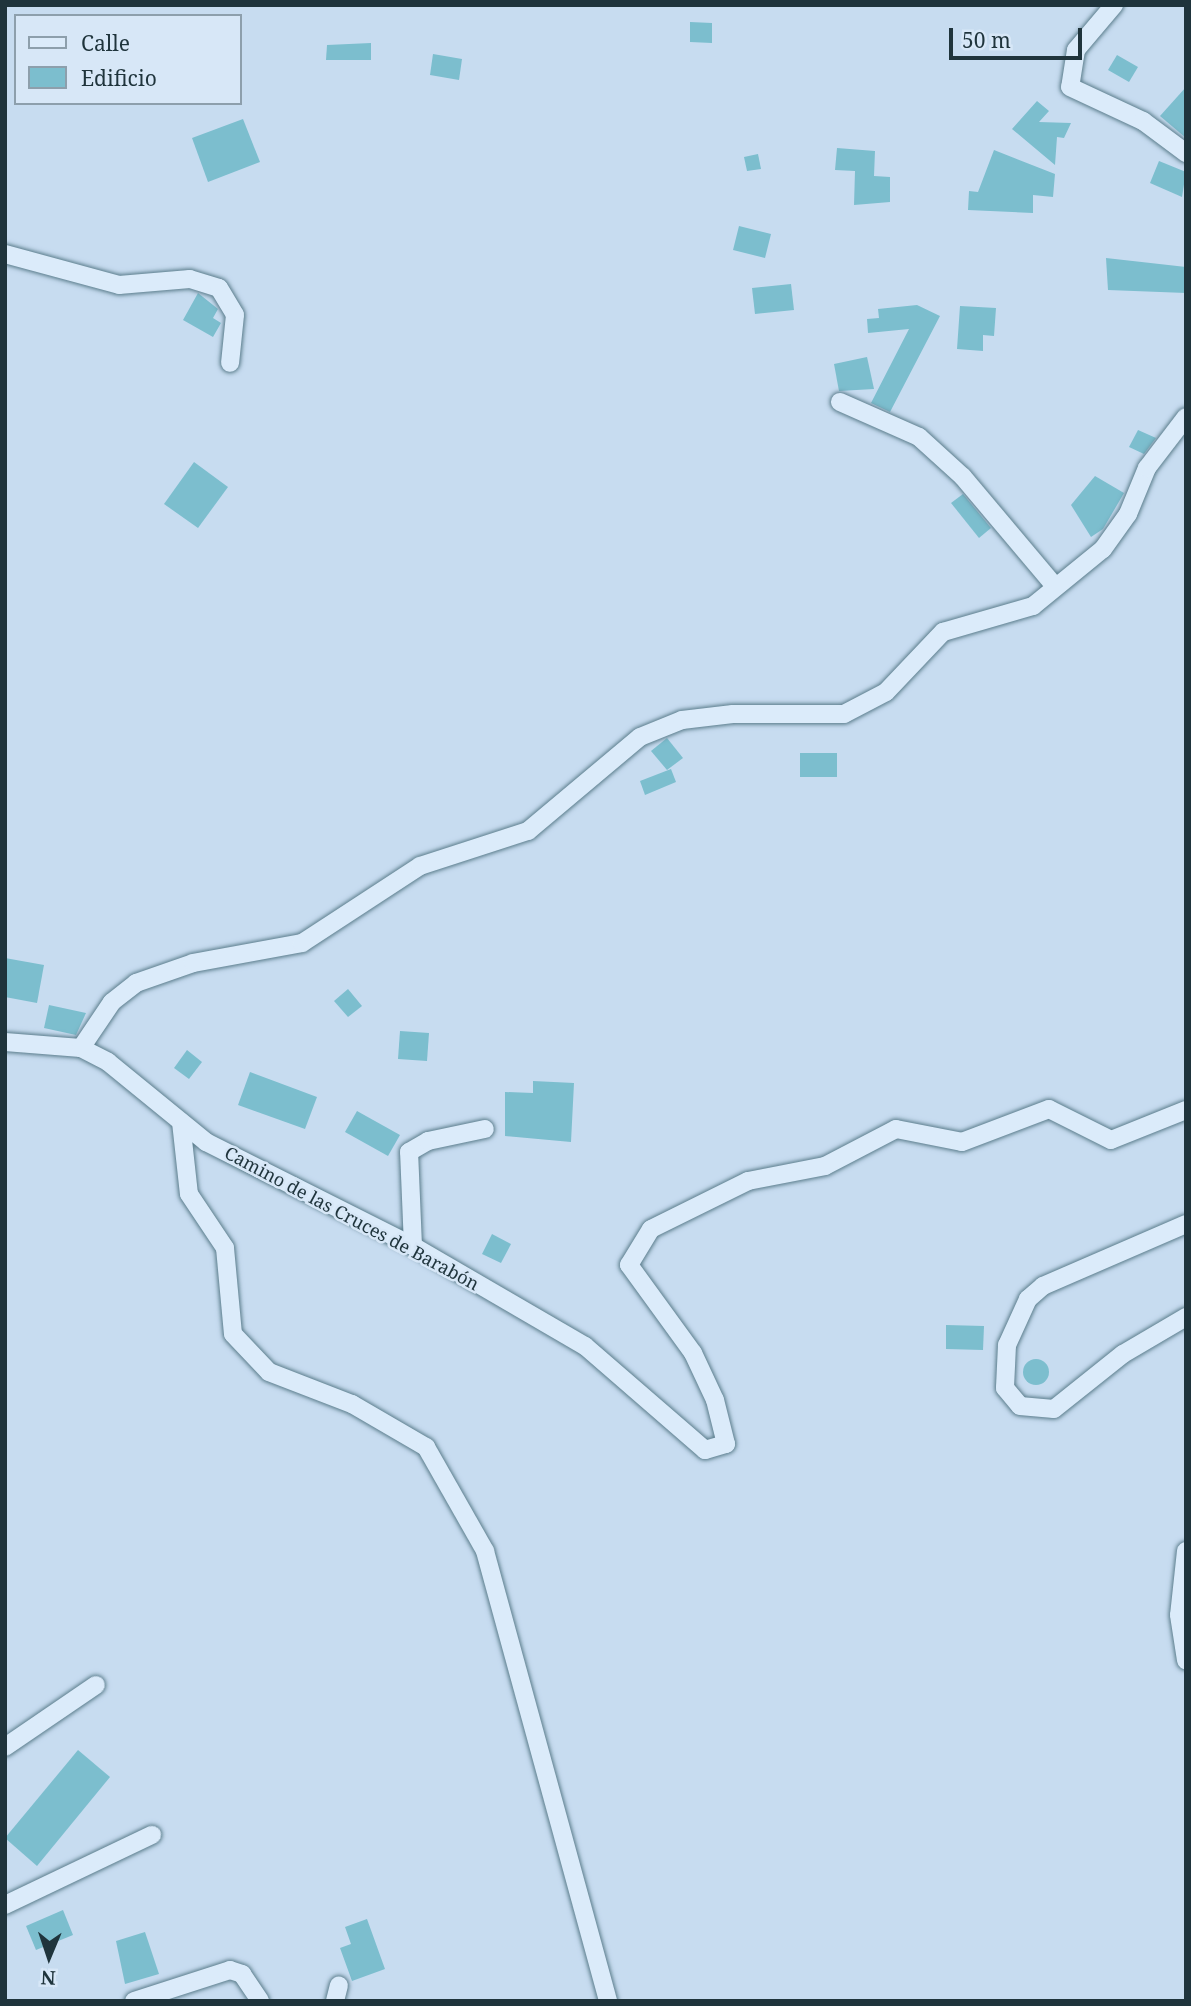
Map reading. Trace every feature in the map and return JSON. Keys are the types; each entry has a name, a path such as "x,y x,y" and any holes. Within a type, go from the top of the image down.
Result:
{"street":[{"path":"1114,5 1076,50 1070,87 1143,121 1186,153"},
{"path":"5,254 119,285 190,279 219,288 234,316 230,363"},
{"path":"841,402 919,437 963,477 1054,585"},
{"path":"81,1048 112,1002 136,983 193,963 302,943 421,866 528,831 640,737 682,720 733,714 844,714 886,692 943,632 1010,616 1103,549 1128,514 1147,468 1186,417"},
{"name":"Camino de las Cruces de Barabón","path":"5,1042 81,1048 131,1078 206,1142 413,1245 585,1346 705,1450 718,1450 726,1444 727,1430 704,1376 629,1265 633,1250 651,1229 748,1181 825,1166 896,1129 962,1142 1008,1119 1049,1110 1111,1140 1186,1110"},
{"path":"181,1122 189,1194 225,1248 233,1334 269,1372 352,1404 426,1447 485,1552 608,2001"},
{"path":"413,1245 409,1152 428,1140 485,1129"},
{"path":"1186,1224 1043,1286 1028,1299 1007,1345 1005,1388 1020,1406 1054,1409 1123,1354 1186,1318"},
{"path":"1186,1551 1179,1615 1186,1660"},
{"path":"5,1747 96,1685"},
{"path":"5,1906 152,1835"},
{"path":"134,2001 230,1970 242,1974 260,2001"}],"building":[{"path":"690,22 712,23 712,43 690,42"},
{"path":"371,43 371,60 326,60 327,45"},
{"path":"433,54 462,59 459,80 430,75"},
{"path":"1117,55 1138,67 1129,82 1108,70"},
{"path":"1186,87 1186,138 1160,116"},
{"path":"1037,101 1049,111 1039,122 1071,123 1064,138 1057,137 1055,165 1012,129"},
{"path":"243,119 260,162 208,182 192,138"},
{"path":"837,148 875,151 874,176 890,177 890,202 854,205 855,171 835,170"},
{"path":"994,150 1055,174 1053,197 1033,195 1033,213 968,210 969,191 978,192"},
{"path":"758,154 761,169 747,171 744,157"},
{"path":"1159,161 1186,172 1182,197 1150,183"},
{"path":"739,226 771,234 765,258 733,250"},
{"path":"1106,258 1186,267 1186,293 1108,290"},
{"path":"791,284 794,310 755,314 752,288"},
{"path":"198,293 218,309 213,318 221,323 213,337 183,320"},
{"path":"917,305 940,316 890,412 871,403 909,329 868,333 867,319 879,318 878,309"},
{"path":"960,306 996,308 994,336 983,335 983,351 957,349"},
{"path":"867,357 874,389 839,391 834,364"},
{"path":"1138,430 1156,438 1144,454 1129,447"},
{"path":"194,462 228,487 198,528 164,504"},
{"path":"1095,476 1124,493 1103,529 1091,537 1071,505"},
{"path":"963,494 991,528 979,538 951,503"},
{"path":"667,738 683,758 667,770 651,751"},
{"path":"800,753 837,753 837,777 800,777"},
{"path":"671,769 676,782 645,795 640,781"},
{"path":"5,958 44,965 37,1003 5,997"},
{"path":"348,989 362,1006 348,1017 334,1001"},
{"path":"49,1005 86,1013 76,1035 44,1028"},
{"path":"400,1031 429,1033 427,1061 398,1059"},
{"path":"187,1050 202,1062 189,1079 174,1068"},
{"path":"250,1072 317,1097 305,1129 238,1105"},
{"path":"533,1081 574,1083 571,1142 505,1136 505,1092 533,1093"},
{"path":"357,1111 400,1135 388,1156 345,1132"},
{"path":"492,1234 511,1244 501,1263 482,1254"},
{"path":"946,1325 984,1326 983,1350 946,1349"},
{"path":"1036,1359 1045,1363 1049,1372 1045,1381 1036,1385 1027,1381 1023,1372 1027,1363"},
{"path":"78,1750 110,1777 37,1866 5,1838"},
{"path":"63,1910 73,1935 36,1950 26,1926"},
{"path":"367,1919 385,1969 352,1981 340,1948 351,1944 345,1927"},
{"path":"145,1932 159,1974 125,1984 116,1941"}]}
